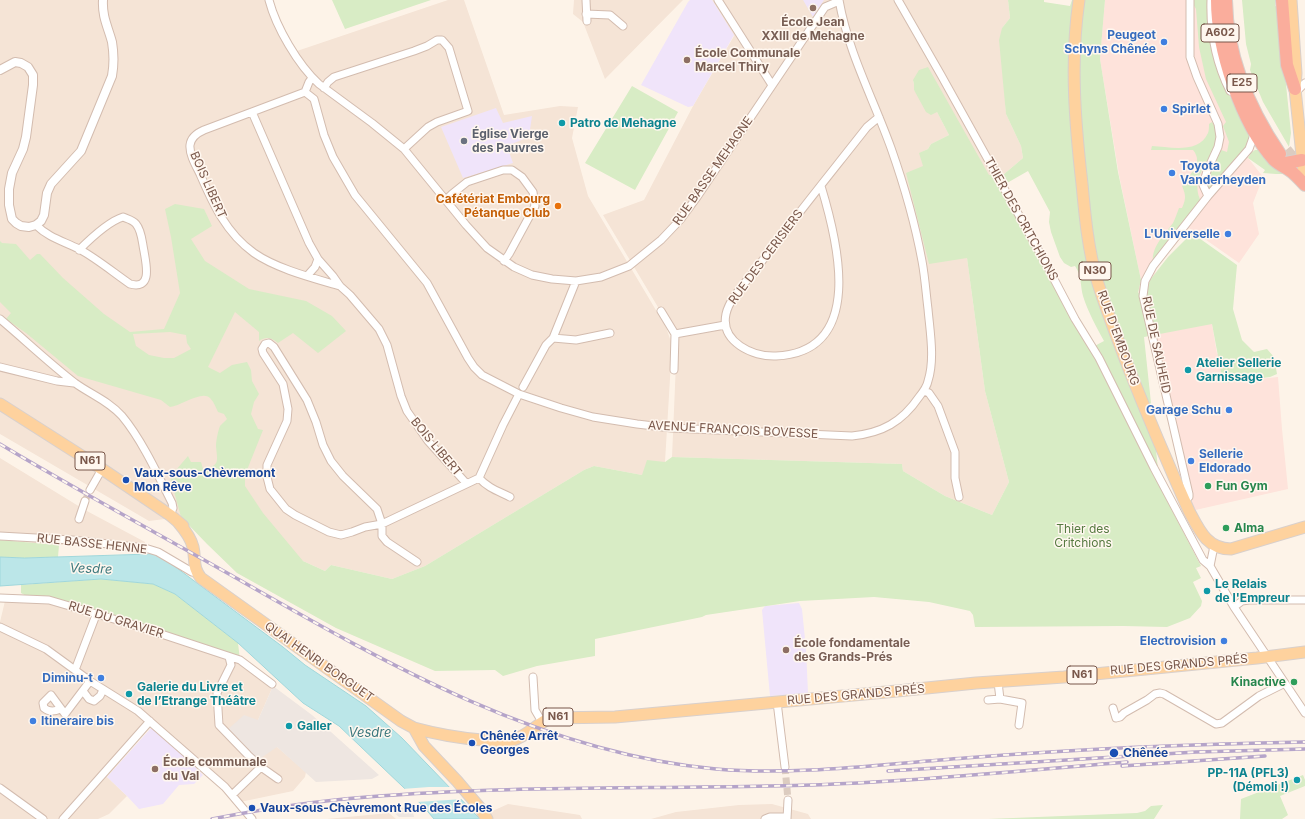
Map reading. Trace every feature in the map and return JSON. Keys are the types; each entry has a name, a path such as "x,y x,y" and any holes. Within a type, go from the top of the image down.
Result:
{"highway":[{"name":"A602","path":"1217,0 1218,24 1223,54 1233,85 1244,110 1264,147 1281,155 1305,185"},
{"path":"1282,0 1287,65 1298,88"},
{"name":"E25","path":"1232,1 1240,52 1253,91 1271,127 1281,155"},
{"path":"1281,155 1286,163 1302,160"}],"main road":[{"name":"RUE D'EMBOURG","path":"1079,0 1074,95 1076,133 1085,211 1094,266 1103,300 1121,349 1184,500"},
{"path":"1291,0 1305,185"},
{"name":"N61","path":"0,404 102,469 174,518 189,532 197,545 200,572"},
{"name":"N30","path":"1184,500 1194,521 1207,540 1214,546"},
{"path":"1214,546 1224,549 1231,548 1305,528"},
{"name":"QUAI HENRI BORGUET","path":"200,572 209,584 401,721 414,728"},
{"name":"RUE DES GRANDS PRÉS","path":"414,728 466,738 502,741 513,740 526,734 550,718 615,717 1267,657 1305,652"},
{"path":"414,728 424,746 480,808 487,819"},
{"path":"424,746 425,738 430,732"}],"street":[{"path":"0,70 8,64 15,62 21,63 28,67 33,76 26,137 12,173 8,206 12,219 16,223 21,226 29,227 36,225 41,221 44,215 47,193 51,184 81,151 112,76 114,67 114,53 112,41 104,18 103,0"},
{"name":"RUE BASSE MEHAGNE","path":"269,0 272,12 286,40 312,78 404,149 487,248 504,261 532,275 552,279 576,281 601,277 629,266 661,240 680,220 825,7 839,1"},
{"path":"586,0 587,18 610,15 623,26"},
{"path":"718,0 772,85"},
{"name":"THIER DES CRITCHIONS","path":"898,0 1098,358 1203,560 1210,566"},
{"path":"1190,0 1190,57 1197,78 1218,124 1220,137 1218,148 1206,171 1203,185 1208,196"},
{"path":"1211,0 1212,24 1217,56 1223,76 1244,110"},
{"name":"AVENUE FRANÇOIS BOVESSE","path":"305,92 314,99 324,135 333,157 355,195 427,283 474,367 482,376 519,394 561,408 593,417 637,424 671,428 852,436 871,433 891,425 906,414 924,390 928,382 930,371 930,334 922,262 907,196 891,147 853,53 839,1"},
{"path":"324,88 328,82 334,78 414,51 437,40 442,40 449,48 468,111 437,122 428,127 404,149"},
{"path":"305,92 308,82 312,78"},
{"name":"BOIS LIBERT","path":"305,92 204,130 194,135 190,145 193,158 215,207 227,227 240,241 254,253 281,268 340,286"},
{"name":"BOIS LIBERT","path":"252,112 309,243 318,259 379,329 387,346 401,396 410,416 428,441 466,483"},
{"name":"RUE DES CERISIERS","path":"725,325 725,315 728,306 867,127 879,117"},
{"name":"RUE DE SAUHEID","path":"1184,500 1189,497 1189,494 1143,296 1145,281 1153,266 1208,196 1250,149 1255,132"},
{"path":"1250,149 1264,147"},
{"path":"446,200 467,182 503,170 512,170 522,177 533,192 535,206 504,261"},
{"path":"675,334 725,325 734,342 742,348 753,353 769,357 784,356 800,352 821,339 831,324 837,308 840,290 839,273 828,207 821,186"},
{"path":"36,225 44,233 79,250 130,284 135,286 146,279 148,271 140,230 136,224 123,216 117,218 79,250"},
{"path":"307,276 315,267 318,259"},
{"path":"523,387 546,345 553,338 576,281"},
{"path":"662,311 675,334 674,370"},
{"path":"0,319 74,383 106,402 121,414 154,467 172,503 174,518"},
{"path":"553,338 576,340 610,333"},
{"path":"417,562 387,542 382,536 382,524 377,509 343,476 332,461 323,445 307,400 274,347 269,343 265,344 262,349 263,353 283,384 288,409 286,421 267,465 267,476 270,489 286,509 295,515 329,532 341,535 365,527 382,524 479,478 502,425 519,394"},
{"path":"0,367 57,381 74,383"},
{"path":"924,390 929,393 938,406 955,452 955,478 959,497"},
{"path":"90,490 102,469"},
{"path":"479,478 484,484 510,497"},
{"name":"RUE BASSE HENNE","path":"79,519 84,501"},
{"name":"RUE BASSE HENNE","path":"0,536 72,540 144,548 158,552 192,572 200,572"},
{"path":"1214,546 1210,566 1234,607 1305,713"},
{"name":"RUE DU GRAVIER","path":"0,598 49,600 134,625 240,660 272,684"},
{"path":"1234,607 1242,601 1249,600 1305,600"},
{"path":"75,670 96,615"},
{"path":"1,628 46,649 103,690 138,711 232,795 252,819"},
{"path":"229,657 231,665 217,694 219,725 221,729 261,767 278,779"},
{"path":"533,677 535,710 542,722"},
{"path":"60,709 65,714 90,681"},
{"path":"998,682 1000,699"},
{"path":"1113,708 1116,718 1120,717 1155,694 1160,693 1216,724 1222,723 1260,696 1285,682"},
{"path":"83,691 89,699 94,701 100,696 103,690"},
{"path":"988,700 1000,699 1022,703 1019,725"},
{"path":"777,702 785,767"},
{"path":"63,819 150,721"},
{"path":"232,795 261,767"},
{"path":"0,788 43,819"},
{"path":"765,819 770,817 787,818 788,800"}],"shaded area":[{"path":"0,0 269,0 272,11 310,73 297,51 448,0 464,0 504,115 560,106 578,107 572,138 588,196 666,327 672,345 665,462 642,475 594,466 584,470 425,566 392,579 331,565 325,571 303,561 181,517 149,521 0,434"},
{"path":"574,0 683,0 605,79 583,22 573,14"},
{"name":"École Communale Marcel Thiry","path":"690,0 712,0 734,35 693,106 688,107 641,85"},
{"path":"712,0 1008,0 1010,18 1002,28 1006,114 1021,146 1023,158 1003,175 988,175 913,80 914,90 937,112 949,135 931,144 928,149 920,153 967,258 985,391 1009,482 992,515 945,496 903,471 902,464 672,457 677,339 603,215 644,200 693,106 734,36"},
{"name":"École Jean XXIII de Mehagne","path":"803,0 824,0 813,17"},
{"path":"1105,0 1204,0 1235,141 1263,177 1253,203 1259,234 1239,263 1189,228 1157,267 1148,298 1212,324 1217,354 1231,353 1239,381 1278,377 1288,489 1191,511 1138,294 1141,280 1119,175 1100,59"},
{"path":"496,108 503,123 532,116 529,137 507,146 513,163 463,178 441,127"},
{"path":"0,458 85,510 145,542 144,546 59,545 0,540"},
{"path":"5,601 60,604 240,663 273,686 258,720 277,747 306,772 305,777 293,791 240,802 154,722 107,777 127,796 109,814 98,819 0,819 0,622"},
{"name":"École fondamentale des Grands-Prés","path":"799,603 802,609 806,649 808,693 770,696 762,610 765,606"},
{"path":"273,686 312,715 379,775 372,779 316,782 277,747 258,760 226,731 244,715 258,720"},
{"name":"École communale du Val","path":"152,727 173,745 203,775 194,784 179,785 163,804 139,809 107,777"},
{"path":"508,804 580,815 582,819 492,819 486,814"},
{"path":"772,804 808,814 811,819 651,819 676,812 739,805"},
{"path":"412,807 414,817 399,817 389,808"},
{"path":"389,813 396,819 327,819"}],"green space":[{"path":"332,0 431,0 345,29"},
{"name":"Thier des Critchions","path":"1008,0 1044,0 1044,2 1070,6 1072,0 1105,0 1100,59 1118,172 1141,280 1138,293 1147,290 1150,280 1168,257 1192,233 1237,265 1233,309 1242,340 1254,352 1267,349 1274,357 1277,374 1270,377 1223,383 1212,324 1144,337 1158,469 1165,497 1201,566 1196,568 1201,578 1193,582 1202,601 1201,606 1190,618 1167,627 975,627 973,615 970,611 929,602 874,597 800,601 706,615 595,639 595,656 537,666 503,676 495,670 435,671 336,628 237,573 181,517 170,477 188,456 191,462 201,462 203,469 213,466 217,462 216,444 218,433 220,426 227,419 224,414 218,412 210,398 206,396 197,397 170,407 161,400 78,376 26,333 6,319 11,313 0,302 0,241 2,243 16,244 30,260 37,254 40,254 63,278 104,314 130,332 164,329 180,293 165,209 175,204 204,209 212,226 191,239 205,261 249,289 306,301 332,316 346,331 318,353 293,333 278,343 269,338 264,338 259,341 259,332 235,312 208,367 220,373 232,365 247,362 251,370 252,381 259,394 254,402 251,414 258,429 263,430 245,475 245,486 263,513 303,561 325,571 331,565 392,579 425,566 584,470 594,466 642,475 647,460 665,462 672,457 902,464 903,471 945,496 992,515 1009,482 985,391 967,258 929,264 906,173 923,166 919,153 928,149 931,144 949,135 937,112 931,115 926,112 914,90 913,80 919,70 928,67 989,175 1003,175 1023,158 1021,146 1006,114 999,40 1002,28 1010,18","holes":["1028,171 1050,212 1049,222 1051,232 1060,257 1064,263 1071,267 1075,266 1080,277 1085,302 1104,341 1089,349 1000,187","170,332 186,335 187,343 191,349 174,358 149,355 136,346 133,334"]},
{"path":"1191,0 1208,0 1224,86 1250,135 1247,145 1212,189 1209,189 1206,186 1207,176 1221,150 1227,152 1229,142 1223,126 1226,122 1206,79 1199,47 1196,9"},
{"path":"1242,0 1275,0 1275,6 1278,7 1291,133 1289,147 1263,102 1250,70 1251,64 1246,44"},
{"path":"632,86 678,112 635,190 585,163"},
{"path":"1212,122 1216,133 1216,142 1213,152 1202,170 1199,179 1198,190 1201,201 1153,262 1156,246 1173,223 1179,208 1182,208 1185,197 1182,186 1193,171 1196,172 1197,160 1193,150 1151,150 1152,146 1175,148 1191,147 1204,140 1209,130 1209,124"},
{"path":"1255,150 1259,150 1285,171 1283,174 1263,173 1265,170 1248,158"},
{"path":"0,540 59,545 58,557 0,557"},
{"path":"101,579 153,584 175,594 238,643 240,660 49,600 30,598 21,593 21,585"},
{"path":"1303,775 1305,786 1280,796 1288,815 1282,819 1240,819 1241,799"},
{"path":"1163,805 1154,819 988,819 1137,813 1145,811 1151,806"}],"water":[{"name":"Vesdre","path":"158,554 305,665 366,706 402,738 480,819 434,819 423,806 339,726 303,703 238,643 175,594 153,584 101,579 0,586 0,557 24,558"}],"pier":[{"path":"451,787 464,799 417,802 402,789"}],"tunnel":[{"path":"1286,150 1302,169"},
{"path":"85,501 90,490"},
{"path":"785,767 788,800"}],"railway":[{"path":"0,444 85,494 344,638 403,669 463,698 524,723 586,744 650,760 716,769 778,771 1092,750 1305,742"},
{"path":"888,771 1196,752 1305,749"},
{"path":"1122,766 1265,756"},
{"path":"212,819 309,803 417,793 518,789 813,785 948,777 1127,762"}],"place":[{"name":"École Jean XXIII de Mehagne","path":"813,8"},
{"name":"Peugeot Schyns Chênée","path":"1164,42"},
{"name":"École Communale Marcel Thiry","path":"687,60"},
{"name":"Spirlet","path":"1164,109"},
{"name":"Patro de Mehagne","path":"562,123"},
{"name":"Église Vierge des Pauvres","path":"464,141"},
{"name":"Toyota Vanderheyden","path":"1172,173"},
{"name":"Cafétériat Embourg Pétanque Club","path":"558,206"},
{"name":"L'Universelle","path":"1228,234"},
{"name":"Atelier Sellerie Garnissage","path":"1188,370"},
{"name":"Garage Schu","path":"1229,410"},
{"name":"Sellerie Eldorado","path":"1191,461"},
{"name":"Vaux-sous-Chèvremont Mon Rêve","path":"126,480"},
{"name":"Fun Gym","path":"1208,486"},
{"name":"Alma","path":"1226,528"},
{"name":"Le Relais de l'Empreur","path":"1207,591"},
{"name":"Electrovision","path":"1224,641"},
{"name":"École fondamentale des Grands-Prés","path":"786,650"},
{"name":"Diminu-t","path":"101,678"},
{"name":"Kinactive","path":"1294,682"},
{"name":"Galerie du Livre et de l’Etrange Théâtre","path":"129,694"},
{"name":"Itineraire bis","path":"33,721"},
{"name":"Galler","path":"289,726"},
{"name":"Chênée Arrêt Georges","path":"472,743"},
{"name":"Chênée","path":"1114,753"},
{"name":"École communale du Val","path":"155,769"},
{"name":"PP-11A (PFL3) (Démoli !)","path":"1297,780"},
{"name":"Vaux-sous-Chèvremont Rue des Écoles","path":"252,808"}]}
